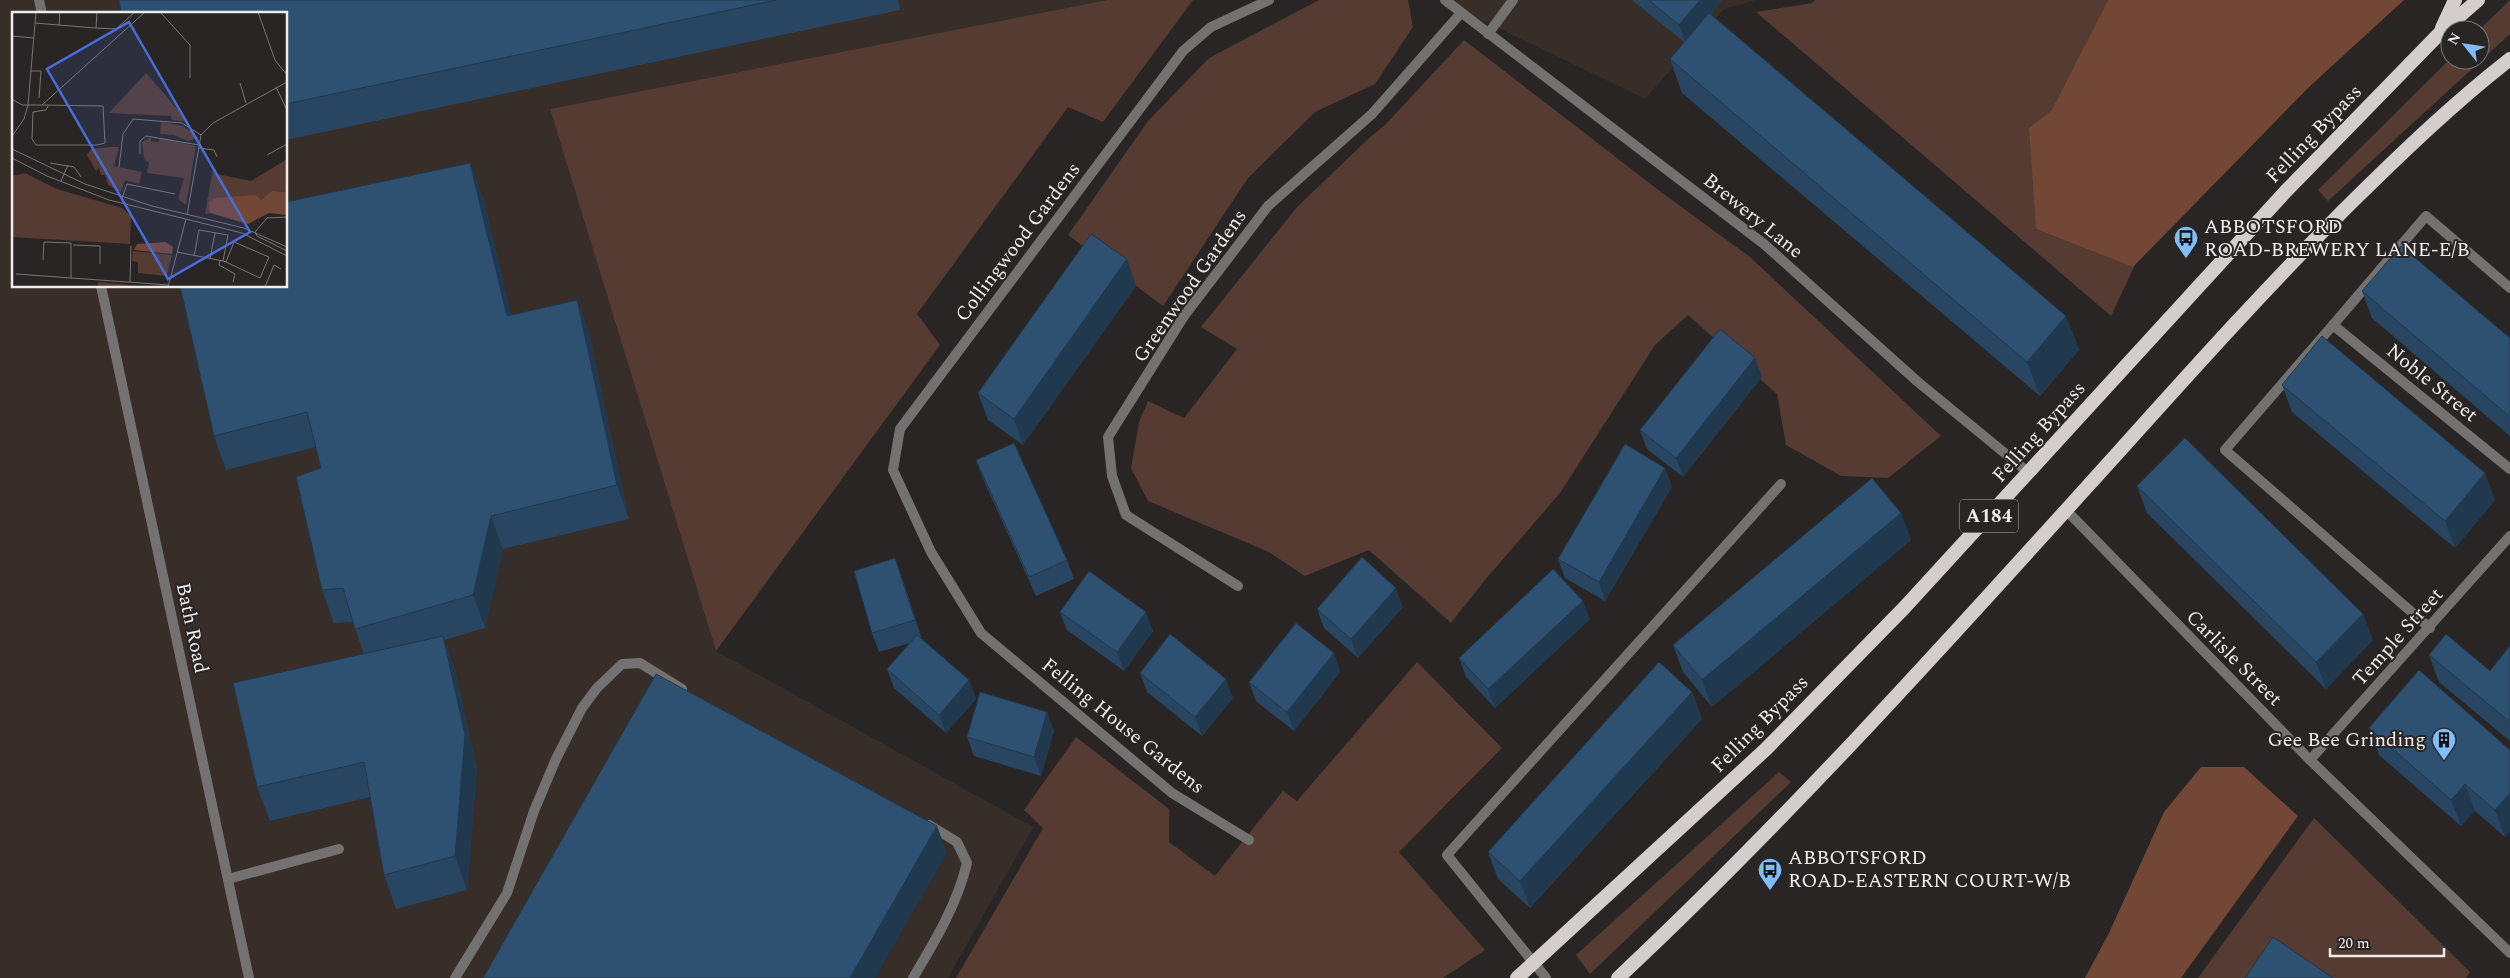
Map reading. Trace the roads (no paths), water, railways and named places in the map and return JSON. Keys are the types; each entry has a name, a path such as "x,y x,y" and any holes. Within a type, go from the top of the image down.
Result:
{"highway":[{"path":"2447,20 2456,0"},
{"name":"Felling Bypass","path":"2456,20 2478,0"},
{"name":"Felling Bypass","path":"1517,978 1766,749 1904,608 2286,191 2440,34"},
{"name":"A184","path":"1618,978 1816,784 2296,258 2388,167 2481,81 2510,59"}],"street":[{"name":"Collingwood Gardens","path":"980,634 931,552 893,470 900,429 1183,51 1211,27 1268,0"},
{"name":"Brewery Lane","path":"1445,0 1764,244 1918,382 2029,473"},
{"path":"1488,34 1513,0"},
{"name":"Greenwood Gardens","path":"1238,586 1126,515 1112,476 1108,437 1184,316 1268,206 1372,114 1461,13"},
{"path":"2430,628 2225,450 2426,216 2510,288"},
{"name":"Bath Road","path":"101,288 250,978"},
{"name":"Noble Street","path":"2333,325 2510,469"},
{"path":"1546,978 1447,855 1781,484"},
{"name":"Carlisle Street","path":"2066,510 2310,760 2510,953"},
{"name":"Temple Street","path":"2310,760 2430,628 2510,536"},
{"name":"Felling House Gardens","path":"980,634 1172,793 1249,840"},
{"path":"455,978 507,894 534,811 556,759 582,708 597,688 622,664 640,663 690,694"},
{"path":"913,978 942,928 961,888 967,862 957,842 918,818"},
{"path":"228,879 339,849"}],"place":[{"name":"ABBOTSFORD ROAD-BREWERY LANE-E/B","path":"2186,259"},
{"name":"Gee Bee Grinding","path":"2444,761"},
{"name":"ABBOTSFORD ROAD-EASTERN COURT-W/B","path":"1770,891"}]}
